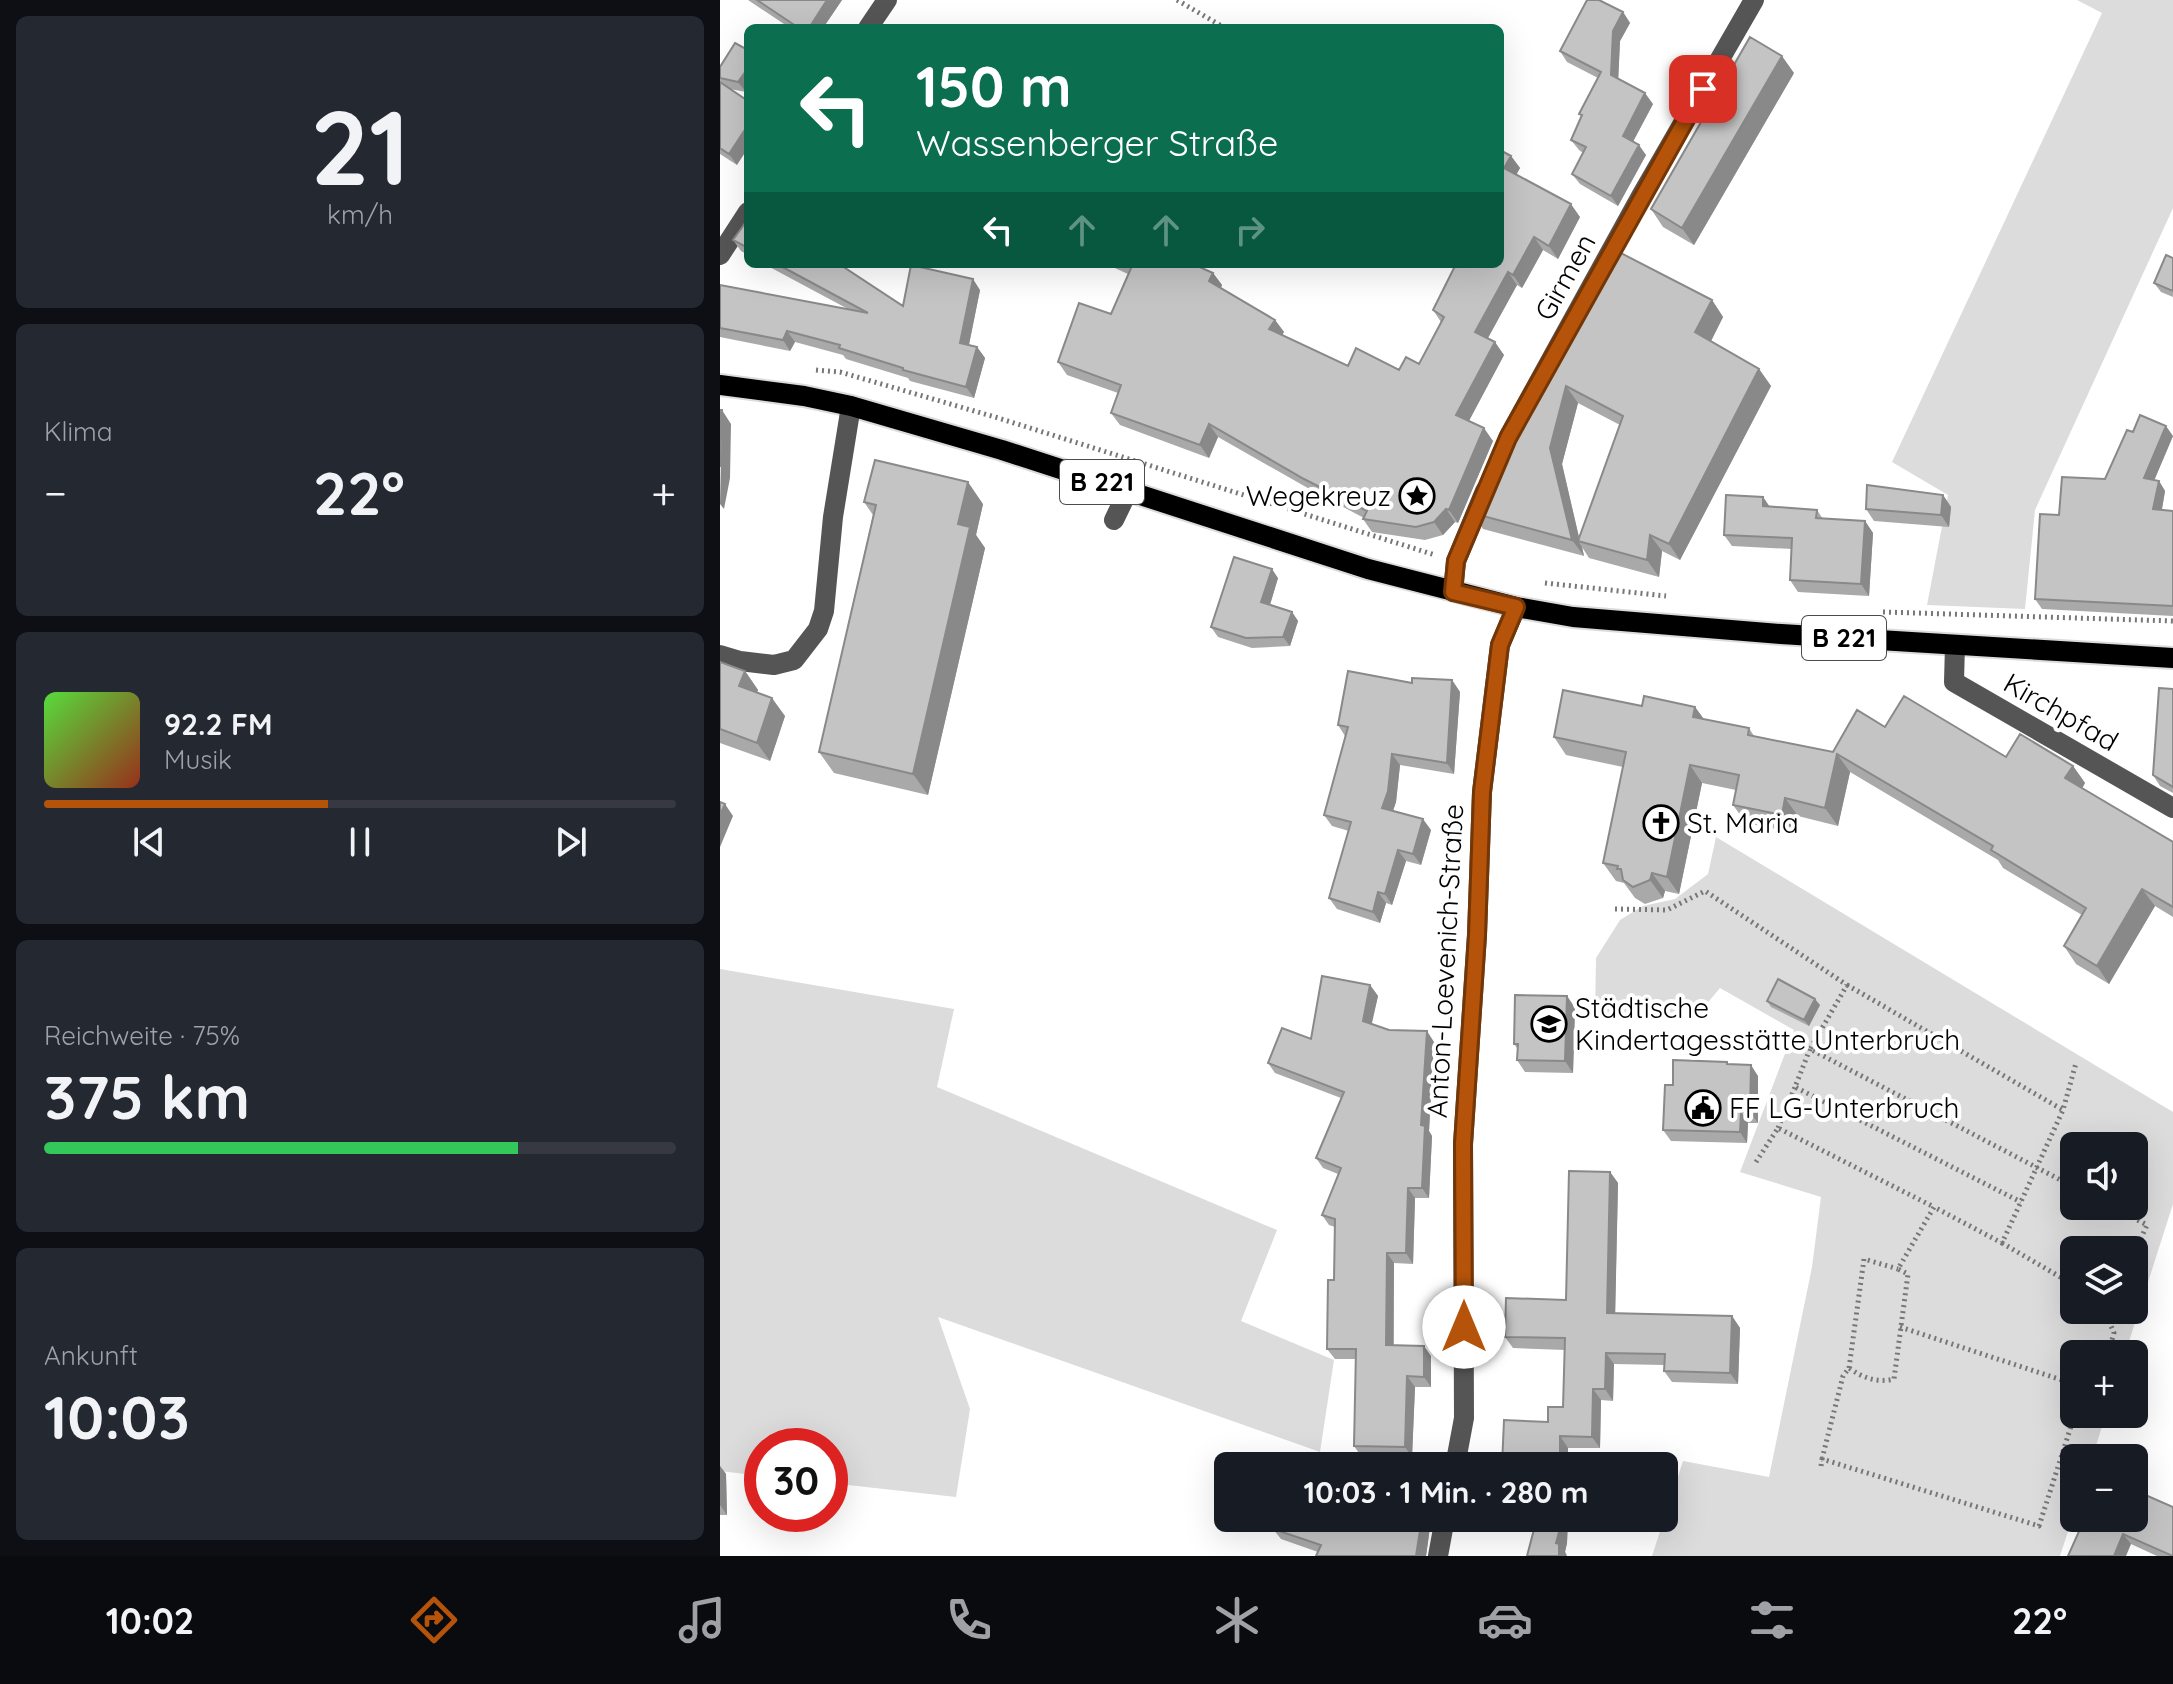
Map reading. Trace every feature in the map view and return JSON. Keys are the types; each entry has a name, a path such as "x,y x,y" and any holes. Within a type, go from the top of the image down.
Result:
{"main road":[{"name":"B 221","path":"720,385 804,396 851,406 1002,450 1368,569 1516,607 1573,617 2173,658"}],"street":[{"path":"871,24 887,0"},
{"name":"Girmen","path":"1502,451 1641,196 1754,0"},
{"path":"720,255 744,218"},
{"path":"720,655 774,665 794,660 818,629 824,611 833,517 851,406"},
{"path":"1453,592 1456,561 1491,479"},
{"path":"1114,520 1128,491"},
{"name":"Anton-Loevenich-Straße","path":"1458,1452 1464,1418 1463,1144 1477,935 1482,792 1500,645 1516,607"},
{"name":"Kirchpfad","path":"1955,645 1954,682 2173,808"},
{"path":"1438,1556 1442,1532"}],"path":[{"path":"1177,0 1218,24"},
{"path":"1533,582 1670,596"},
{"path":"1870,611 2173,621"},
{"path":"1615,909 1667,910 1705,891 1847,985 2063,1110"},
{"path":"1756,1162 1778,1128 1810,1049 1847,985"},
{"path":"1810,1049 2060,1180"},
{"path":"2002,1243 2063,1110 2076,1063"},
{"path":"1795,1087 2021,1202"},
{"path":"1778,1128 1934,1207 2060,1277"},
{"path":"1898,1269 1934,1207"},
{"path":"2138,1220 2147,1225 2142,1236"},
{"path":"1821,1466 1843,1376 1849,1368 1864,1259 1908,1274 1894,1379 1883,1381 1861,1377 1849,1368"},
{"path":"1900,1327 2060,1379"},
{"path":"1822,1459 2039,1526 2070,1428"}],"shaded area":[{"path":"2077,0 2173,0 2173,208 2035,510 2025,609 1927,605 1948,495 1892,462 2102,13"},
{"path":"1716,837 2173,1112 2173,1204 2148,1282 2148,1236 2060,1236 2060,1324 2135,1324 2129,1340 2060,1340 2060,1428 2102,1428 2096,1444 2060,1444 2060,1532 2068,1532 2060,1556 1652,1556 1660,1532 1678,1532 1678,1476 1683,1461 1769,1477 1812,1267 1821,1197 1740,1172 1794,1030 1720,988 1699,1013 1595,1014 1596,958 1620,920 1643,906 1675,899 1708,874"},
{"path":"720,969 954,1009 937,1087 1277,1230 1241,1321 1334,1360 1320,1452 938,1317 970,1409 956,1497 848,1485 848,1428 744,1428 744,1474 720,1471"}],"building":[{"path":"757,0 827,0 812,24 793,24"},
{"path":"1587,0 1599,0 1623,12 1613,31 1611,75 1645,93 1623,136 1639,145 1611,196 1572,174 1586,147 1571,140 1582,115 1579,114 1601,72 1560,51"},
{"path":"1750,37 1782,56 1682,228 1651,209"},
{"path":"735,43 744,48 744,74 738,82 720,78 720,67"},
{"path":"720,82 744,98 744,131 729,154 720,148"},
{"path":"1504,152 1511,156 1504,168"},
{"path":"1504,168 1571,204 1549,246 1534,237 1513,275 1508,272 1475,332 1495,342 1456,415 1484,428 1449,510 1446,509 1434,522 1416,527 1363,519 1367,511 1209,424 1200,445 1111,413 1121,385 1058,362 1079,303 1111,314 1131,268 1202,268 1213,273 1209,281 1275,320 1269,329 1348,366 1356,348 1399,370 1406,357 1419,364 1444,317 1433,310 1454,268 1504,268"},
{"path":"744,225 744,246 733,240"},
{"path":"1613,249 1712,300 1695,332 1759,369 1669,544 1650,535 1647,560 1578,541 1623,416 1566,386 1550,448 1572,540 1472,513 1504,436 1518,412 1523,414"},
{"path":"2166,255 2173,258 2173,291 2154,283"},
{"path":"784,268 845,268 903,306 910,268 924,268 973,279 960,343 977,347 966,387 903,370 839,348 840,345 787,331 783,340 720,328 720,285 868,313"},
{"path":"720,410 722,410 720,467"},
{"path":"2140,415 2166,426 2144,478 2159,481 2153,509 2173,511 2173,606 2035,599 2040,514 2059,515 2062,477 2105,479 2127,430 2133,432"},
{"path":"875,460 968,482 958,524 970,527 913,774 819,752 876,505 864,502"},
{"path":"1867,485 1943,495 1941,515 1866,509"},
{"path":"1726,495 1763,497 1763,506 1817,510 1816,518 1865,521 1861,584 1790,580 1792,538 1724,535"},
{"path":"1234,557 1272,569 1261,602 1292,612 1283,637 1246,638 1211,627"},
{"path":"720,662 745,671 739,686 772,698 757,743 720,729"},
{"path":"1348,671 1412,683 1412,678 1452,680 1447,763 1392,754 1388,791 1382,808 1423,819 1413,854 1398,850 1385,894 1378,892 1373,912 1329,898 1351,822 1324,815 1348,727 1338,725"},
{"path":"2159,688 2173,689 2173,787 2153,775"},
{"path":"1563,690 1642,706 1644,696 1695,707 1693,717 1749,728 1748,735 1833,752 1857,710 1885,727 1904,696 2006,757 2020,734 2073,766 2065,778 2173,842 2173,907 2142,889 2097,966 2064,946 2086,908 1991,850 1993,846 1837,754 1825,808 1785,798 1782,815 1733,805 1739,775 1690,765 1667,877 1652,873 1650,880 1633,887 1623,880 1618,866 1603,863 1626,752 1554,737"},
{"path":"1322,976 1370,985 1363,1021 1389,1030 1427,1031 1421,1125 1425,1126 1422,1188 1408,1188 1406,1253 1387,1253 1386,1345 1424,1346 1424,1377 1407,1376 1405,1447 1354,1446 1356,1349 1327,1349 1328,1280 1334,1280 1335,1219 1322,1215 1341,1168 1316,1158 1344,1092 1268,1063 1282,1028 1311,1039"},
{"path":"1778,979 1815,999 1804,1020 1767,1001"},
{"name":"Städtische Kindertagesstätte Unterbruch","path":"1515,995 1567,996 1565,1061 1517,1060 1518,1044 1514,1044"},
{"path":"1673,1060 1751,1065 1750,1112 1741,1112 1740,1132 1663,1130 1665,1085 1673,1085"},
{"path":"1569,1171 1610,1172 1607,1313 1732,1316 1730,1373 1664,1371 1665,1354 1606,1353 1605,1389 1593,1389 1592,1437 1560,1436 1560,1452 1503,1452 1504,1420 1548,1422 1548,1407 1563,1407 1565,1338 1505,1337 1506,1298 1566,1300"},
{"path":"2148,1496 2173,1507 2173,1556 2123,1534 2114,1556 2068,1556 2079,1532 2148,1532"},
{"path":"1282,1532 1420,1532 1416,1556 1316,1556 1321,1545"},
{"path":"1533,1532 1559,1532 1556,1543 1559,1544 1559,1556 1527,1556"}],"place":[{"name":"Wegekreuz","path":"1417,496"},
{"name":"St. Maria","path":"1661,823"},
{"name":"Städtische Kindertagesstätte Unterbruch","path":"1549,1024"},
{"name":"FF LG-Unterbruch","path":"1703,1108"}],"route":[{"path":"1464,1327 1463,1144 1477,935 1482,792 1500,645 1516,607 1453,592 1456,561 1508,438 1703,89"}]}
